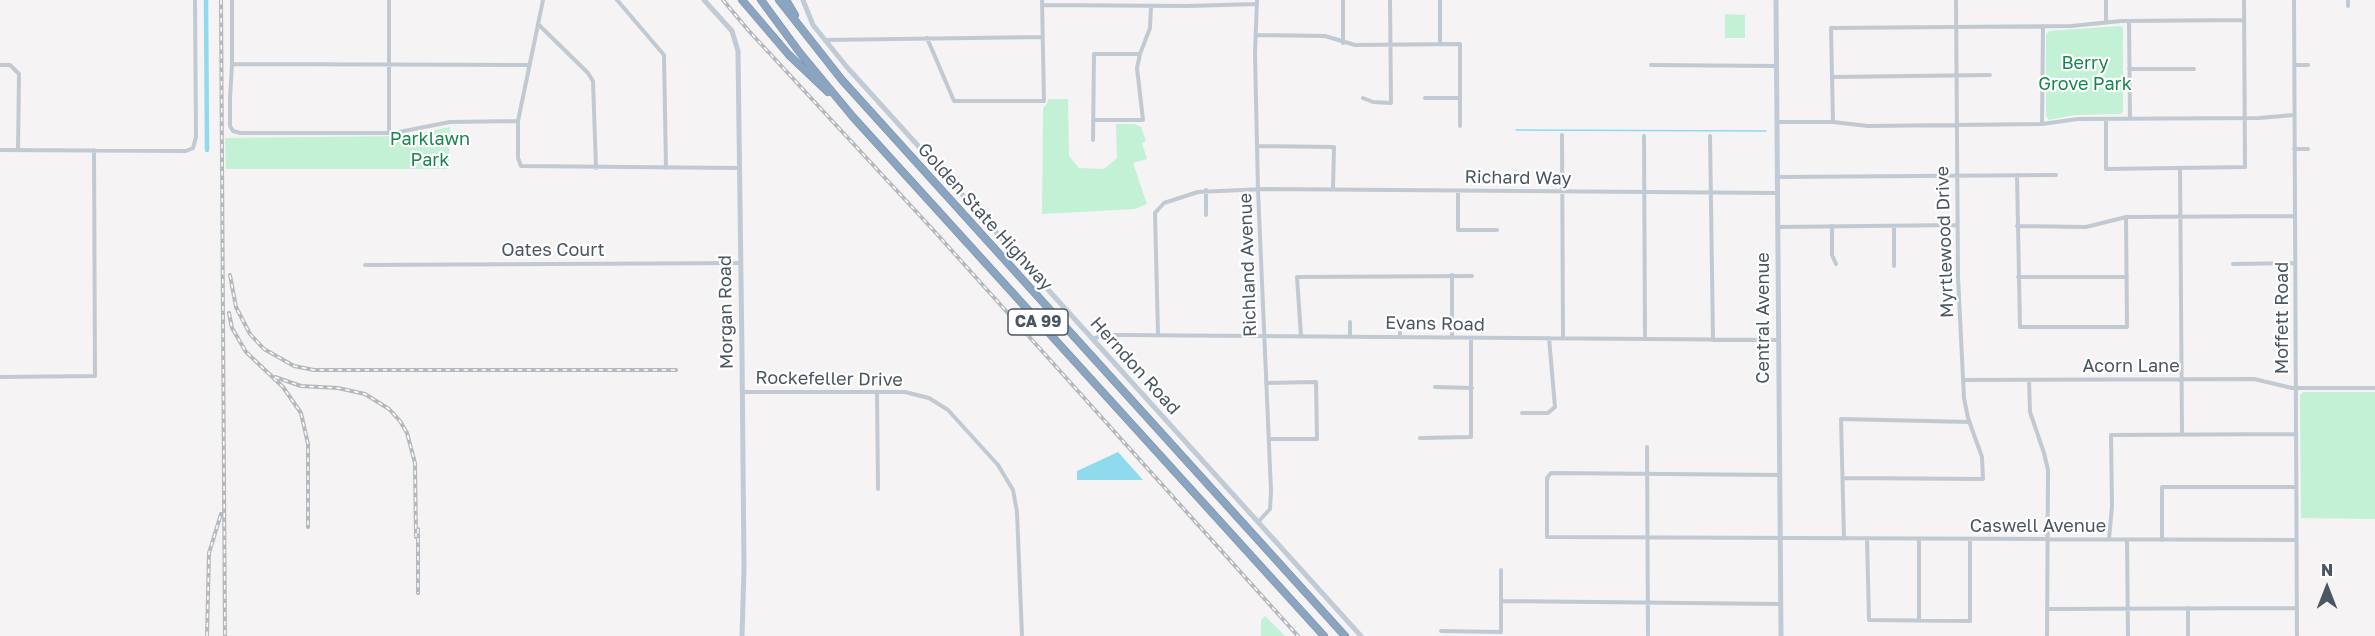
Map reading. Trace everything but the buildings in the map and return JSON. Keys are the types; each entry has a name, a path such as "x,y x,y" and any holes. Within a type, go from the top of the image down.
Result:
{"highway":[{"path":"741,0 789,55 853,117"},
{"name":"Golden State Highway","path":"760,0 853,117 1324,636"},
{"name":"Golden State Highway","path":"779,0 857,98 1345,636"},
{"path":"786,0 806,36"}],"street":[{"path":"0,150 186,151 195,145 195,0"},
{"path":"232,0 230,126 233,131 240,133 389,133 407,132 450,122 518,122"},
{"path":"389,0 389,133"},
{"path":"543,0 518,122 520,165 524,168 739,168"},
{"path":"617,0 664,55 666,168"},
{"name":"Morgan Road","path":"704,0 736,38 741,263 742,636"},
{"name":"Herndon Road","path":"802,0 809,18 824,40 891,117 1361,636"},
{"path":"1343,0 1343,43"},
{"path":"1363,98 1373,102 1391,103 1390,0"},
{"path":"1440,0 1440,44"},
{"name":"Central Avenue","path":"1776,0 1781,636"},
{"name":"Myrtlewood Drive","path":"1844,478 1983,480 1979,446 1964,398 1956,176 1956,0"},
{"path":"2106,0 2106,22"},
{"path":"2106,119 2106,169 2245,167 2244,0"},
{"name":"Moffett Road","path":"2294,0 2297,636"},
{"path":"2348,0 2348,6"},
{"path":"927,38 954,101 1044,101 1042,3 1151,6 1257,2"},
{"name":"Richland Avenue","path":"1257,2 1255,54 1258,190 1270,506 1257,523"},
{"path":"1094,120 1143,120 1137,76 1140,54 1149,34 1151,6"},
{"path":"1833,122 1832,28 2043,26 2129,21 2244,20"},
{"path":"2129,21 2130,119"},
{"path":"538,24 588,73 593,81 596,168"},
{"path":"2042,124 2043,26"},
{"path":"1257,35 1325,36 1355,45 1460,44 1460,126"},
{"path":"824,40 1042,37"},
{"path":"1093,140 1094,54 1140,54"},
{"path":"232,64 530,65"},
{"path":"0,65 10,65 16,68 19,74 18,150"},
{"path":"1651,65 1777,66"},
{"path":"2294,65 2308,65"},
{"path":"2129,69 2194,69"},
{"path":"1832,77 1990,75"},
{"path":"1425,98 1460,98"},
{"path":"1777,122 1833,122 1868,126 2042,124 2090,119 2294,115"},
{"path":"1562,135 1563,339"},
{"path":"1644,136 1645,339"},
{"path":"1710,136 1713,340"},
{"path":"1258,146 1334,147 1333,190"},
{"path":"2294,149 2308,149"},
{"path":"0,378 95,376 94,150"},
{"path":"2180,168 2182,434"},
{"path":"2017,175 2020,327 2127,327 2126,218"},
{"path":"1777,177 2056,175"},
{"path":"1206,190 1206,215"},
{"name":"Richard Way","path":"1158,335 1155,213 1168,201 1206,190 1777,193"},
{"path":"1458,190 1458,230 1497,231"},
{"path":"2017,226 2086,227 2126,218 2295,216"},
{"path":"1778,227 1957,225"},
{"path":"1832,226 1832,255 1836,264"},
{"path":"1894,226 1894,266"},
{"name":"Oates Court","path":"365,265 741,263"},
{"path":"2234,264 2295,263"},
{"path":"1452,275 1452,338"},
{"path":"1300,336 1297,277 1472,276"},
{"path":"2018,277 2127,277"},
{"path":"1350,322 1350,336"},
{"path":"1400,323 1400,337"},
{"name":"Evans Road","path":"1092,340 1105,335 1779,340"},
{"path":"1420,438 1471,437 1471,338"},
{"path":"1522,413 1548,412 1556,405 1549,338"},
{"name":"Acorn Lane","path":"1964,380 2254,379 2296,388 2375,388"},
{"path":"2029,380 2030,411 2048,470 2047,636"},
{"path":"1266,382 1316,382 1317,439 1269,439"},
{"path":"1435,387 1472,388"},
{"name":"Rockefeller Drive","path":"742,392 914,394 937,402 953,415 1004,471 1013,490 1017,512 1022,636"},
{"path":"877,392 878,489"},
{"path":"1844,539 1841,419 1970,422"},
{"path":"2109,540 2111,435 2296,434"},
{"path":"1647,447 1648,635"},
{"name":"Caswell Avenue","path":"1647,474 1551,473 1548,475 1547,537 2296,540"},
{"path":"1647,474 1779,475"},
{"path":"2162,540 2162,488 2296,487"},
{"path":"1867,539 1869,620 1970,621 1970,540"},
{"path":"1918,539 1919,620"},
{"path":"2127,540 2128,636"},
{"path":"1442,632 1501,632 1501,570"},
{"path":"1502,601 1780,604"},
{"path":"2188,608 2188,636"},
{"path":"2047,609 2296,608"}],"green space":[{"path":"1725,14 1745,15 1745,38 1725,38"},
{"name":"Berry Grove Park","path":"2120,26 2123,28 2123,111 2121,114 2074,115 2049,120 2046,116 2046,35 2049,31"},
{"path":"1048,99 1068,99 1069,156 1079,168 1104,169 1117,158 1116,124 1134,124 1141,127 1146,141 1142,143 1147,159 1133,163 1147,204 1135,209 1042,214 1043,108"},
{"name":"Parklawn Park","path":"450,127 449,169 226,169 225,138 407,136"},
{"path":"2303,392 2375,392 2375,519 2301,518 2300,395"},
{"path":"1265,616 1285,636 1261,636 1261,620"}],"water":[{"path":"1118,452 1143,480 1077,480 1077,471"}],"waterway":[{"path":"206,0 207,150"},
{"path":"1516,130 1766,131"}],"railway":[{"path":"221,0 225,636"},
{"path":"723,0 1298,636"},
{"path":"230,275 236,307 250,334 264,349 294,366 314,370 676,370"},
{"path":"229,313 232,328 246,352 283,387 301,413 308,444 308,527"},
{"path":"275,377 301,386 338,388 365,394 389,409 400,421 407,433 415,463 416,537"},
{"path":"207,636 209,553 221,514"},
{"path":"418,529 418,593"}]}
